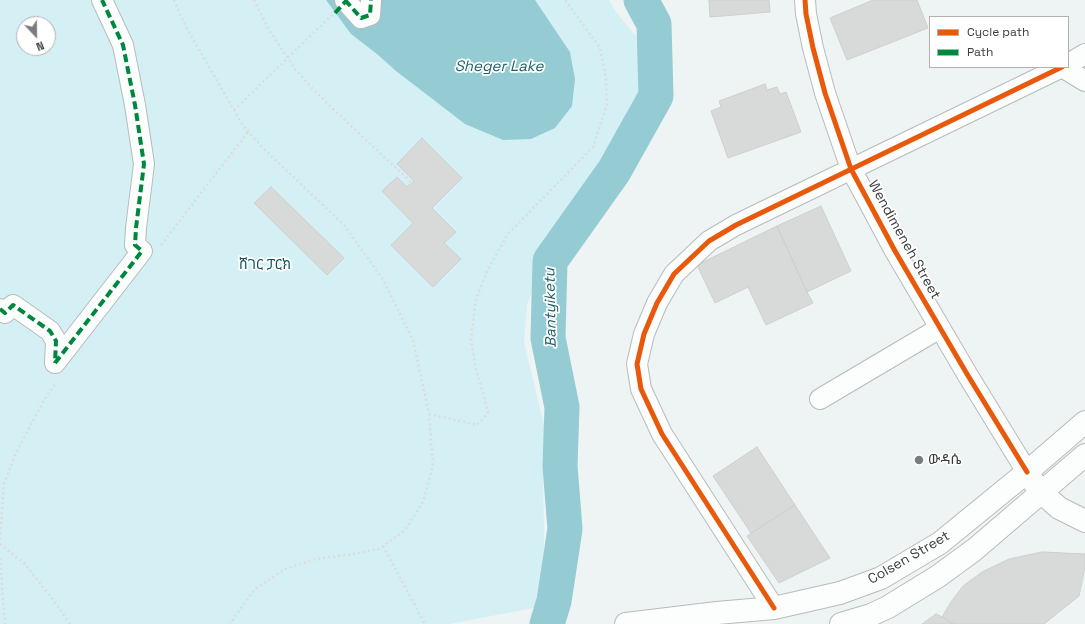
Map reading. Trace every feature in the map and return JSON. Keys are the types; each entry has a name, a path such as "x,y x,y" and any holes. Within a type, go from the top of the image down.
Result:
{"main road":[{"name":"Colsen Street","path":"626,624 774,608 840,593 880,578 940,543 1027,472 1085,422"},
{"path":"841,624 871,615 884,616 974,550 1085,455"},
{"path":"1027,472 1041,492 1059,508 1085,521"}],"street":[{"path":"0,309 5,312 13,305 50,332 56,341 55,364 142,251 135,245 144,164 135,105 123,45 102,0"},
{"path":"340,6 361,18 370,15 371,0"},
{"name":"Wendimeneh Street","path":"805,0 806,14 813,48 825,93 851,169 895,251 1027,472"},
{"path":"1069,63 1085,54"},
{"path":"774,608 662,434 641,389 636,364 644,334 660,297 674,274 709,240 736,225 1060,68"},
{"path":"1064,68 1085,81"},
{"path":"820,399 940,328"}],"path":[{"path":"174,0 185,25 243,126 265,150 344,225 382,278 413,340 429,414 433,465 423,502 405,530 379,549 316,559 285,569 256,589 230,624"},
{"path":"254,0 269,30 295,69 332,108 411,182"},
{"path":"429,414 477,425 488,413 476,370 471,338 476,300 488,269 508,234 593,147 607,105 606,79 600,48 565,0"},
{"path":"234,110 340,6"},
{"path":"0,544 24,563 70,624"},
{"path":"383,546 425,624"},
{"path":"0,558 5,624"}],"green space":[{"name":"ሸገር ፓርክ","path":"0,0 609,0 616,12 637,37 645,65 646,99 633,137 567,217 537,278 527,305 524,342 546,433 543,478 544,606 449,624 0,624"}],"water":[{"name":"Sheger Lake","path":"326,0 345,0 361,18 371,0 535,0 570,52 575,79 572,106 555,128 531,139 503,140 465,124 351,34"}],"building":[{"path":"709,0 769,0 770,12 710,17"},
{"path":"873,0 917,0 928,28 847,60 830,18"},
{"path":"765,84 767,90 777,87 780,94 786,92 801,132 728,158 711,111 721,107 719,101"},
{"path":"422,138 462,178 432,208 456,232 444,243 461,259 433,287 391,245 413,223 382,191 397,177 407,187 414,181 397,164"},
{"path":"271,187 344,258 327,275 254,203"},
{"path":"821,206 851,271 807,292 777,226"},
{"path":"777,226 813,303 766,325 748,287 715,303 697,265"},
{"path":"757,447 795,505 751,533 713,476"},
{"path":"795,505 830,558 779,583 747,536"},
{"path":"1042,552 1085,554 1085,567 1079,596 1044,624 954,624 942,617 963,586 982,572 1009,559"},
{"path":"936,614 942,617 954,624 922,624"}],"waterway":[{"name":"Bantyiketu","path":"547,624 554,601 565,529 560,466 562,407 548,338 550,261 614,171 656,96 654,24 641,0"}],"marked path":[{"path":"55,363 142,251 135,245 144,164 135,105 123,45 102,0"},
{"path":"345,0 361,18 370,15 371,0"},
{"path":"335,13 346,1"},
{"path":"0,309 5,313 13,305 50,331 56,341 55,363"}],"cycle path":[{"path":"805,0 806,14 813,48 825,93 851,169 895,251 967,374 1027,472"},
{"path":"774,608 662,434 641,389 637,364 644,334 657,303 674,274 709,241 736,225 1060,68"}],"place":[{"name":"ውዳሴ","path":"919,460"}]}
